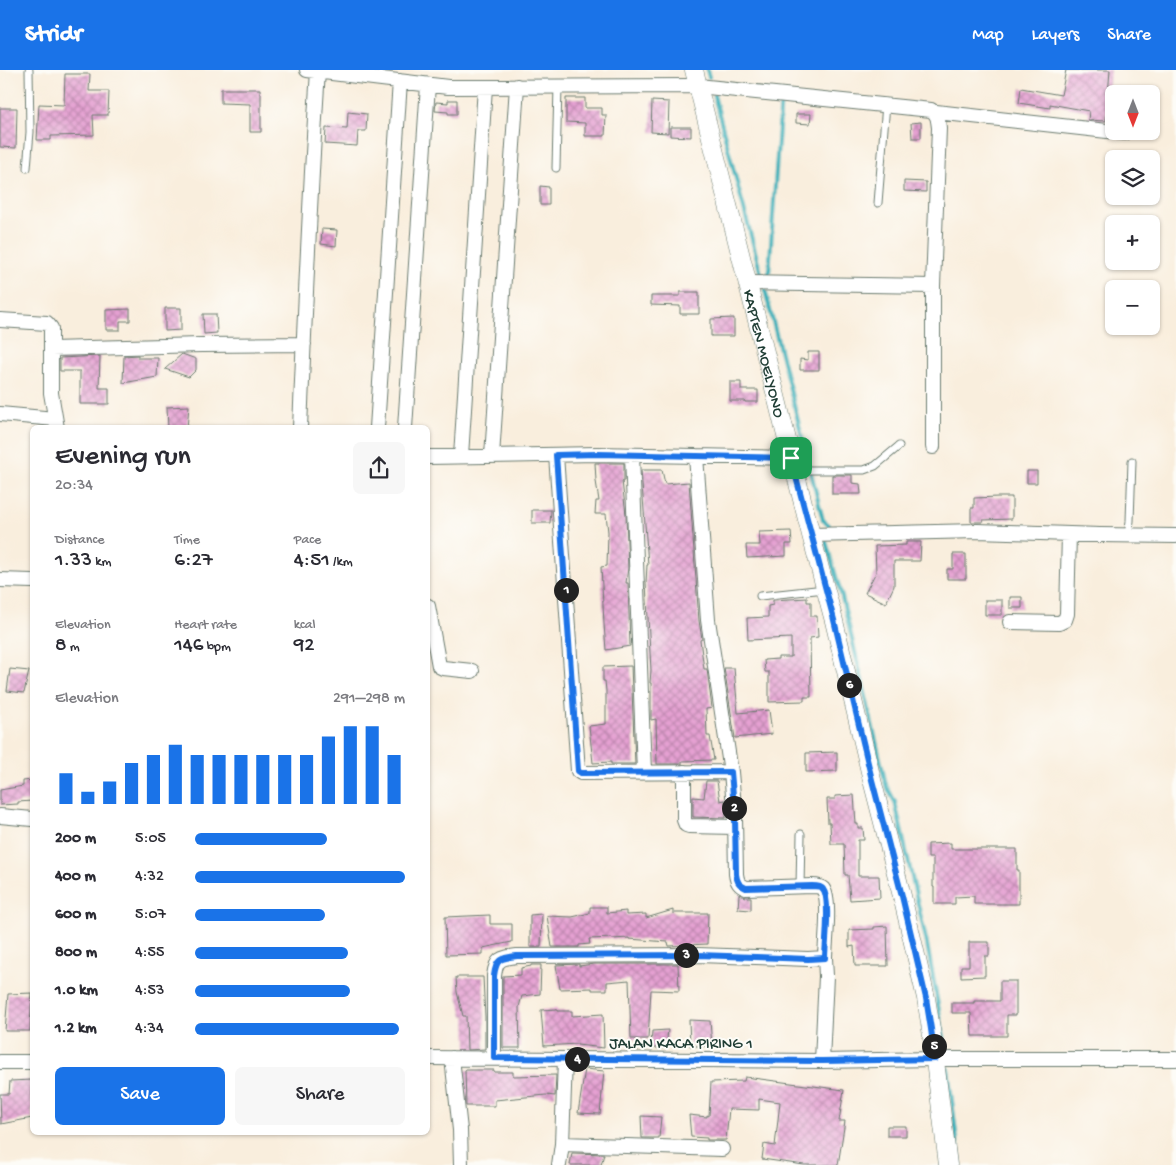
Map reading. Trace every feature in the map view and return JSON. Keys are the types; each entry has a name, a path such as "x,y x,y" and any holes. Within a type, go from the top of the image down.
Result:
{"street":[{"path":"300,425 313,70 391,77 448,87 558,86 696,78 925,108 936,112 1105,130"},
{"path":"378,425 391,77"},
{"name":"KAPTEN MOELYONO","path":"696,78 919,970 931,1029 948,1165"},
{"path":"404,425 428,85"},
{"path":"492,456 517,86"},
{"path":"461,456 485,87"},
{"path":"933,447 933,286 939,128 936,112"},
{"path":"748,284 933,286"},
{"path":"0,320 47,323 51,328 51,393 56,423 0,414"},
{"path":"51,350 304,344"},
{"path":"556,455 578,771 581,773 731,772"},
{"path":"632,455 644,772"},
{"path":"430,457 696,456 793,464"},
{"path":"696,456 708,620 731,772 737,881 746,888 820,886 823,889 826,896 827,916 822,1061"},
{"path":"811,535 977,531 1176,536"},
{"path":"1010,622 1059,623 1065,620 1067,614 1069,534"},
{"path":"0,580 30,581"},
{"path":"430,617 439,666 472,671"},
{"path":"684,772 684,820 686,825 735,827"},
{"path":"0,816 30,818"},
{"path":"494,1058 494,976 496,964 502,958 517,956 698,955 825,958"},
{"name":"JALAN KACA PIRING 1","path":"430,1058 822,1061 1176,1059"},
{"path":"452,1058 460,1130 461,1165"},
{"path":"558,1165 562,1144 565,1059"},
{"path":"0,1062 30,1062"},
{"path":"562,1144 722,1149"}],"lane":[{"path":"26,168 30,132 29,70"},
{"path":"556,168 558,86"},
{"path":"878,203 886,104"},
{"path":"793,464 864,470 875,466 899,446"},
{"path":"1128,536 1132,461"},
{"path":"760,596 825,589"},
{"path":"800,887 802,834"}],"building":[{"path":"1066,70 1110,70 1109,85 1105,85 1105,121 1088,120 1089,111 1050,104 1050,108 1019,103 1021,88 1061,95"},
{"path":"65,74 90,74 89,91 109,91 108,115 93,115 94,135 51,136 51,140 37,140 39,104 64,105"},
{"path":"221,89 260,89 261,132 250,132 250,104 221,103"},
{"path":"566,98 585,98 585,108 602,108 602,115 606,115 605,136 585,136 585,123 566,122"},
{"path":"448,100 457,100 457,114 435,111 436,102 448,103"},
{"path":"652,101 669,102 668,133 651,132"},
{"path":"0,108 17,108 16,148 0,147"},
{"path":"348,112 367,114 366,131 358,131 357,146 325,144 326,128 347,129"},
{"path":"796,114 811,114 810,124 796,123"},
{"path":"921,122 921,138 912,138 911,123"},
{"path":"670,127 691,127 691,137 670,136"},
{"path":"904,181 926,182 926,192 904,191"},
{"path":"540,186 549,187 549,205 540,205"},
{"path":"322,229 337,230 336,246 321,244"},
{"path":"680,292 699,292 699,314 680,314 680,306 651,305 651,296 680,296"},
{"path":"165,308 181,308 181,330 165,331"},
{"path":"130,309 130,321 120,321 120,330 106,330 106,310"},
{"path":"203,314 216,314 217,333 204,334"},
{"path":"734,318 734,336 711,336 711,319"},
{"path":"808,352 819,352 819,370 800,370 800,359 808,360"},
{"path":"182,354 196,359 196,370 189,377 165,369"},
{"path":"138,355 138,358 158,358 157,377 123,383 124,356"},
{"path":"100,356 99,388 109,388 109,404 80,404 80,371 60,371 60,358"},
{"path":"730,382 741,382 741,390 758,390 758,402 730,401"},
{"path":"189,406 187,425 168,425 167,407"},
{"path":"595,463 624,463 624,481 622,481 626,515 628,568 626,583 628,583 630,646 606,650 601,567 607,566 608,532 606,514 595,514 596,501 599,501"},
{"path":"641,470 662,470 665,484 689,482 699,621 702,639 700,640 704,669 707,669 712,708 706,709 707,736 710,736 714,760 682,761 682,764 657,764 656,719 651,720 651,670 646,583 648,565"},
{"path":"1027,471 1037,471 1037,483 1027,483"},
{"path":"832,475 852,475 852,483 860,484 861,494 832,494"},
{"path":"1012,497 1012,519 971,522 971,508 974,508 974,498"},
{"path":"532,510 551,510 550,523 532,523"},
{"path":"791,531 792,544 786,544 786,556 747,558 746,545 760,545 759,532"},
{"path":"906,542 921,542 920,561 894,561 894,586 886,603 865,593 876,572 875,546 906,545"},
{"path":"953,554 966,554 966,579 947,579 947,569 953,569"},
{"path":"1010,597 1022,597 1022,608 1010,608"},
{"path":"807,598 807,602 811,602 811,616 817,616 818,637 810,638 811,697 804,697 804,701 769,702 769,672 765,672 764,660 791,657 791,638 748,640 747,618 768,617 768,606 773,605 773,600"},
{"path":"985,600 1002,600 1002,615 985,615"},
{"path":"631,666 635,764 593,763 589,726 606,724 606,691 605,681 603,681 603,667"},
{"path":"724,668 734,668 738,713 769,710 772,734 735,738"},
{"path":"10,669 29,671 24,693 7,691"},
{"path":"837,752 837,771 806,772 806,753"},
{"path":"30,780 30,801 0,805 0,790 23,786 23,781"},
{"path":"706,781 717,781 720,801 725,800 726,818 693,817 693,797 704,798"},
{"path":"854,795 856,824 858,824 858,828 863,828 864,840 858,840 858,876 879,876 880,898 850,900 848,875 845,875 844,844 831,844 827,799 835,799 835,796"},
{"path":"951,843 951,849 1017,849 1019,904 974,904 974,896 955,897 955,904 934,904 933,858 928,858 928,844"},
{"path":"739,894 751,897 751,910 738,909"},
{"path":"590,907 607,907 607,913 626,911 626,915 646,914 646,918 673,910 673,913 708,913 707,944 669,946 668,942 612,938 589,939 590,944 579,945 579,947 552,947 547,916 572,917 590,913"},
{"path":"542,914 541,947 530,947 530,915"},
{"path":"490,915 490,924 512,924 512,942 483,948 483,954 446,955 445,917"},
{"path":"887,926 888,966 855,966 854,946 849,947 849,930 874,929 874,927"},
{"path":"969,942 989,942 989,956 985,956 985,976 961,977 961,966 969,966"},
{"path":"579,964 579,966 594,964 678,964 679,991 651,990 648,1039 631,1039 629,980 607,982 607,990 592,990 592,988 560,989 556,965"},
{"path":"541,965 540,994 522,996 519,1007 520,1048 503,1048 503,976 521,975 521,968"},
{"path":"456,977 483,977 485,1049 467,1050 466,1016 463,1016 457,992"},
{"path":"1000,981 1016,981 1016,1015 1007,1015 1007,1036 972,1036 971,1013 952,1013 952,1003 1000,1001"},
{"path":"30,993 30,1031 5,1031 8,994"},
{"path":"557,1009 557,1011 572,1011 572,1016 603,1014 604,1048 577,1044 544,1046 541,1010"},
{"path":"689,1020 710,1021 712,1046 690,1046"},
{"path":"668,1030 666,1048 651,1048 652,1031"},
{"path":"585,1069 604,1071 600,1114 578,1113"},
{"path":"465,1070 513,1072 513,1076 556,1075 555,1096 546,1095 495,1100 495,1106 466,1106"},
{"path":"745,1077 844,1090 839,1121 845,1121 838,1165 804,1165 762,1159 764,1144 775,1146 780,1102 759,1099 759,1110 729,1109 726,1140 707,1140 707,1138 691,1137 689,1115 709,1116 711,1082 744,1081"},
{"path":"30,1080 30,1118 1,1124 0,1094 9,1094 10,1081"},
{"path":"641,1116 661,1117 659,1138 642,1138"},
{"path":"887,1126 906,1126 906,1136 887,1136"},
{"path":"572,1153 604,1154 601,1165 570,1165"}],"waterway":[{"path":"707,70 709,77"},
{"path":"714,95 761,274"},
{"path":"769,274 780,97"},
{"path":"765,290 823,520 829,525"},
{"path":"826,542 842,597 886,785 895,802 927,944 946,1049"},
{"path":"948,1069 960,1165"}],"route":[{"path":"597,454 791,458 834,620 902,896 926,998 935,1059 822,1061 494,1058 494,976 496,964 502,958 517,956 698,955 825,958 827,904 826,896 820,886 746,888 737,881 731,772 581,773 578,771 556,455 597,454"}]}
